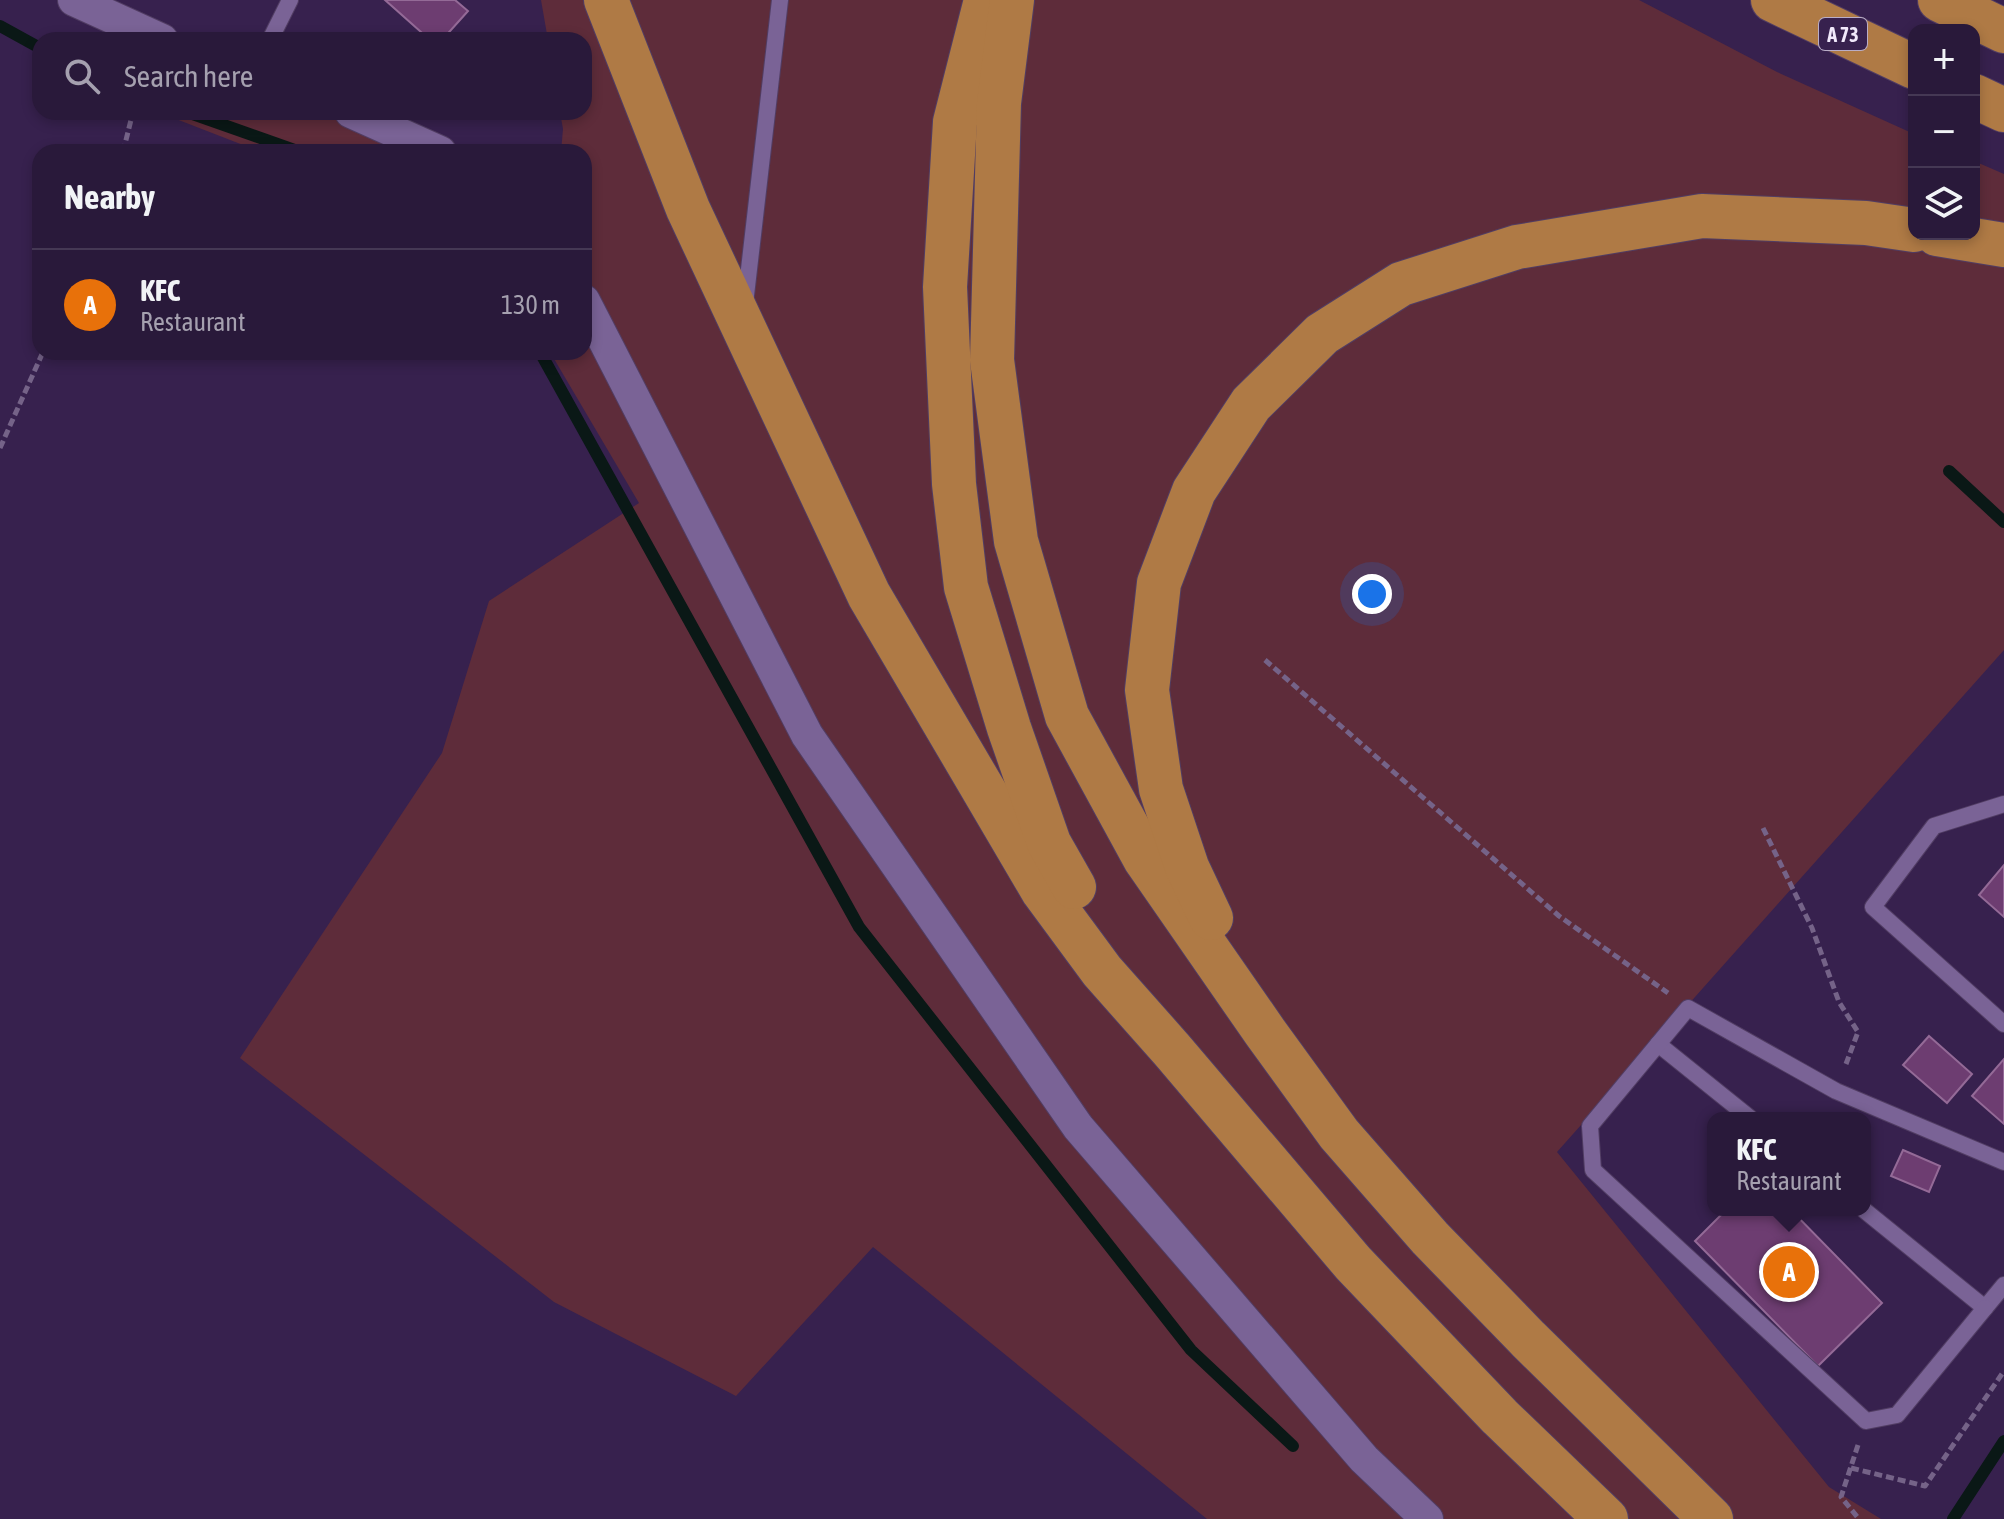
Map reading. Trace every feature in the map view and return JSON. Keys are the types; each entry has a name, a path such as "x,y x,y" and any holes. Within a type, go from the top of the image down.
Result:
{"highway":[{"path":"606,0 688,209 869,595 1035,878 1102,971 1353,1263 1500,1417 1606,1519"},
{"path":"986,0 955,122 945,287 954,484 966,587 1009,728 1049,843 1172,1050"},
{"path":"1012,0 999,103 992,360 1016,541 1067,716 1145,859 1339,1134 1430,1238 1711,1519"},
{"name":"A 73","path":"1773,0 1908,64"},
{"path":"1940,0 2004,31"},
{"path":"1980,99 2004,110"},
{"path":"1265,1032 1187,867 1161,789 1147,690 1159,583 1194,491 1251,404 1322,334 1401,284 1517,247 1702,216 1866,223 1908,229"},
{"path":"1974,240 2004,245"}],"street":[{"path":"74,0 144,32"},
{"path":"369,120 422,144"},
{"path":"592,317 807,735 1078,1127 1364,1459 1427,1519"}],"lane":[{"path":"274,32 290,0"},
{"path":"742,324 780,0"},
{"path":"2004,804 1934,826 1873,907 2004,1024"},
{"path":"2004,1162 1836,1091 1688,1008 1590,1126 1593,1170 1866,1421 1897,1415 2004,1285"},
{"path":"1658,1044 1743,1112"},
{"path":"1871,1216 1985,1308"}],"path":[{"path":"125,144 131,120"},
{"path":"0,448 39,360"},
{"path":"1265,660 1559,916 1688,1008"},
{"path":"1763,828 1812,928 1839,1002 1858,1032 1836,1091"},
{"path":"1851,1468 1925,1486 2004,1371"},
{"path":"1859,1519 1841,1497 1860,1437"}],"shaded area":[{"path":"541,0 1639,0 1777,72 1908,131 1908,240 1980,240 1980,164 2004,174 2004,650 1557,1152 1829,1487 1881,1519 1207,1519 873,1247 736,1396 554,1302 240,1058 442,753 489,601 639,503 555,360 592,360 592,144 562,144 561,120 592,120 592,32 547,32"},
{"path":"179,120 336,120 401,144 240,144"}],"building":[{"path":"385,0 455,0 468,11 449,32 421,32"},
{"path":"2004,865 2004,917 1979,895"},
{"path":"1929,1036 1972,1074 1947,1103 1903,1065"},
{"path":"2004,1059 2004,1124 1972,1096"},
{"path":"1903,1150 1940,1166 1929,1192 1891,1176"},
{"path":"1720,1216 1797,1216 1882,1303 1818,1366 1695,1241"}],"waterway":[{"path":"0,26 32,44"},
{"path":"210,120 277,144"},
{"path":"544,360 859,927 1191,1350 1293,1446"},
{"path":"1949,471 2004,522"},
{"path":"1953,1519 2004,1441"}],"place":[{"name":"KFC","path":"1789,1272"}]}
